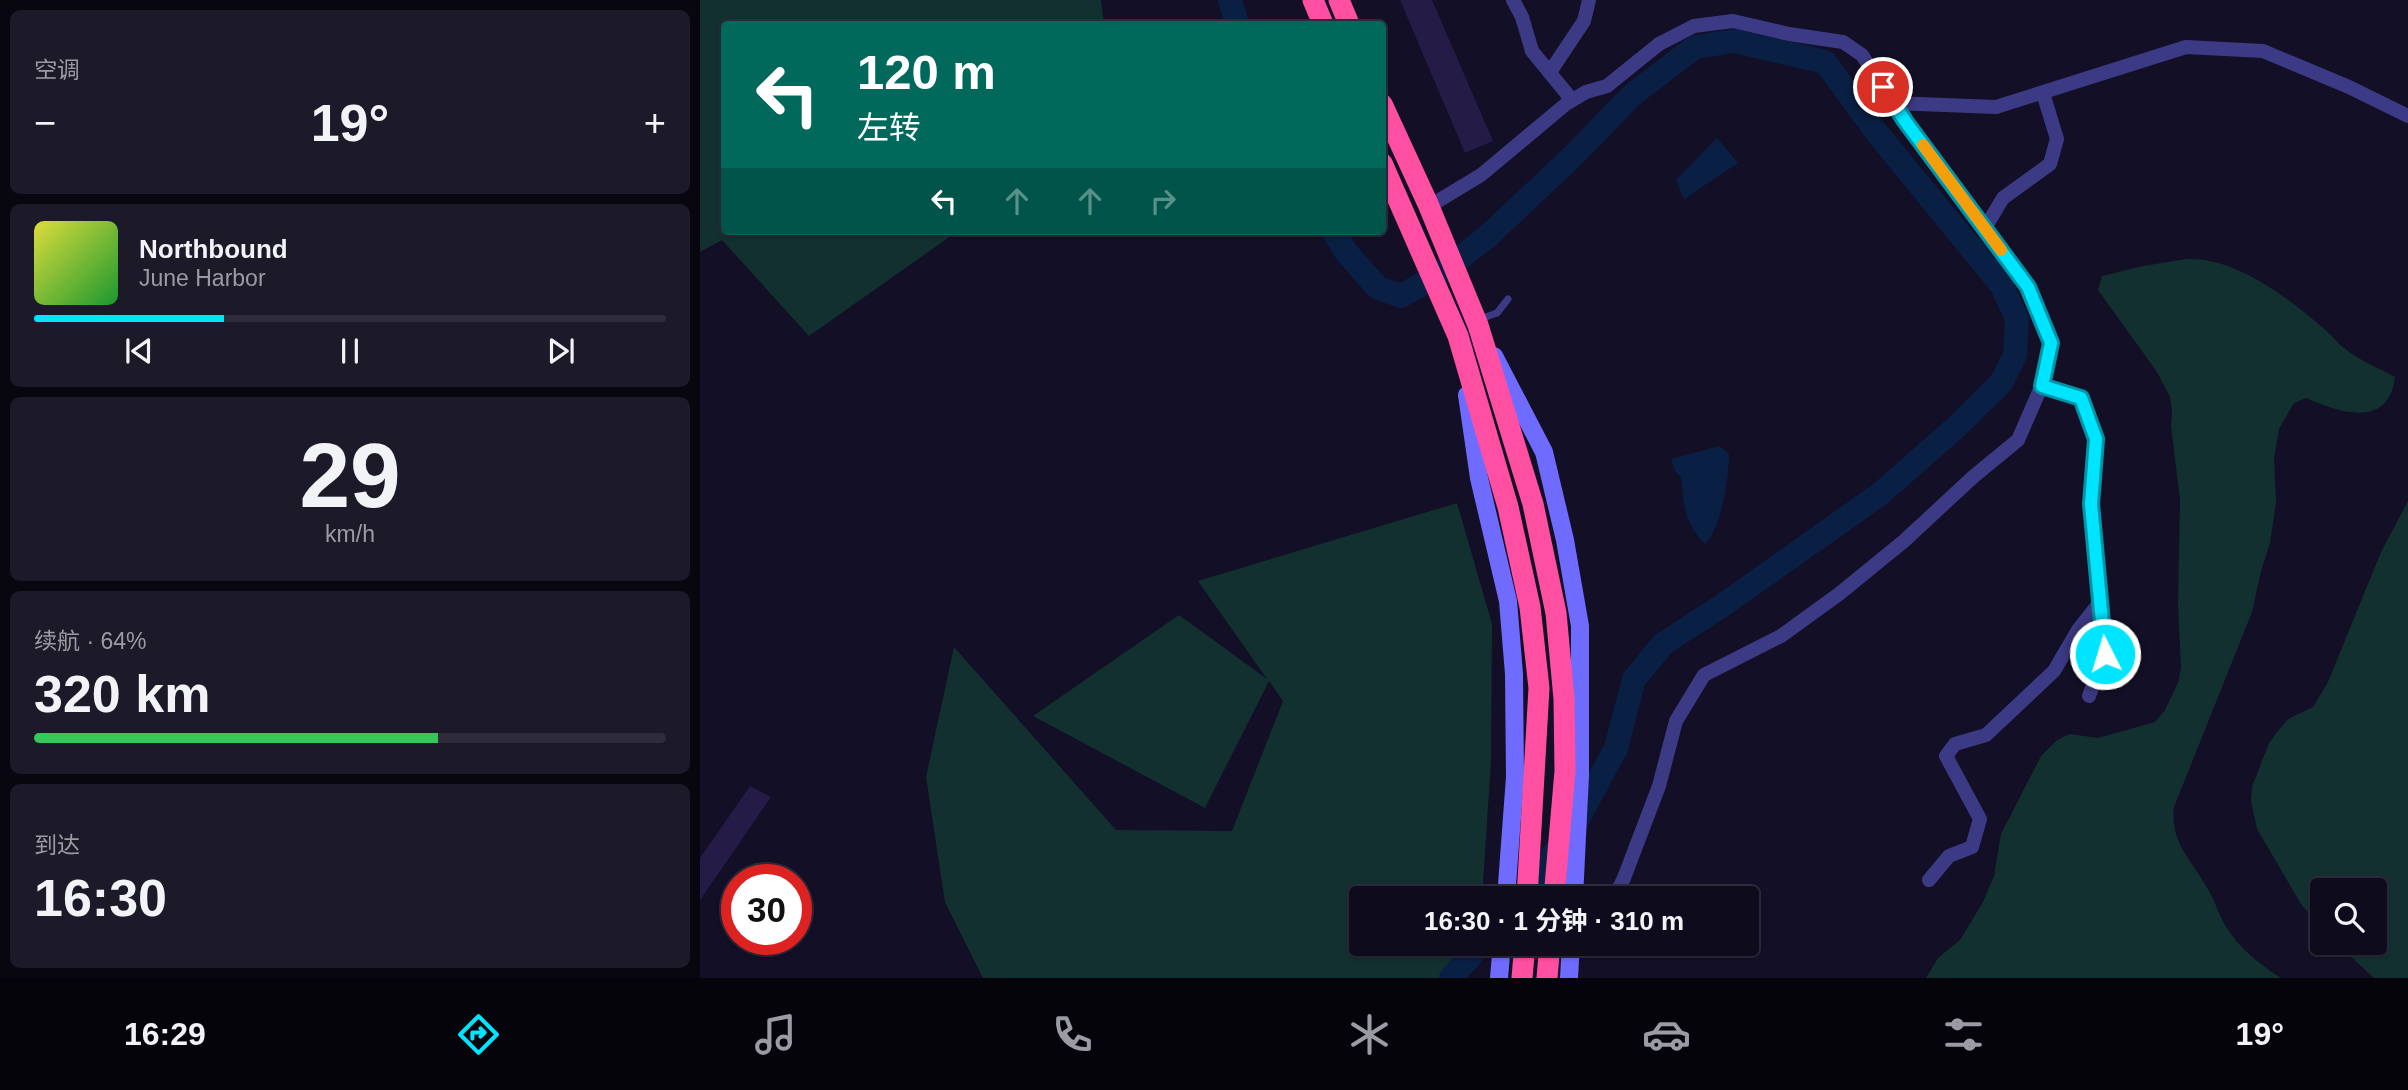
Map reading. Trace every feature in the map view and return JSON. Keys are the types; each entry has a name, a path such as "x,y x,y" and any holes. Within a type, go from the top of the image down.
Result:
{"highway":[{"path":"1313,0 1322,21"},
{"path":"1339,0 1348,21"},
{"path":"1386,113 1428,204 1477,323 1533,504 1556,613 1572,773 1556,886"},
{"path":"1386,172 1458,336 1508,507 1530,607 1539,688 1528,886"},
{"path":"1522,978 1524,956"},
{"path":"1547,978 1549,956"}],"street":[{"path":"1513,0 1522,17 1532,51 1572,100"},
{"path":"1550,72 1584,20 1590,0"},
{"path":"1428,204 1438,201 1481,175 1572,100 1586,92 1607,86 1659,44 1694,26 1732,21 1843,42 1862,55 1893,103 2028,287 2051,343 2042,386 2018,440 1973,477 1905,541 1839,594 1781,636 1704,675 1676,721 1659,786 1620,886"},
{"path":"1893,103 1996,107 2186,47 2263,51 2349,87 2408,116"},
{"path":"1985,228 2003,198 2050,164 2057,139 2043,93"},
{"path":"1458,336 1479,478 1508,601 1514,674 1516,776 1507,886"},
{"path":"2042,386 2081,398 2096,439 2091,504 2105,654 2089,696"},
{"path":"1928,880 1949,856 1972,847 1980,819 1946,756 1955,744 1986,735 2054,671 2078,630 2100,602"},
{"path":"1572,773 1574,886"},
{"path":"1499,978 1501,956"},
{"path":"1569,978 1571,956"}],"lane":[{"path":"1477,323 1497,313 1508,299"}],"green space":[{"path":"700,0 1101,0 1104,21 721,21 721,235 952,235 809,336 722,240 700,252"},
{"path":"2187,259 2207,260 2226,266 2265,284 2301,310 2350,352 2395,377 2391,393 2383,404 2373,410 2348,412 2306,398 2294,403 2279,429 2274,458 2276,503 2270,543 2252,612 2174,807 2178,840 2209,891 2225,925 2250,955 2281,978 1926,978 1938,958 1960,940 1983,902 1994,876 2001,834 2041,756 2057,740 2070,734 2098,738 2155,722 2165,710 2178,683 2181,668 2178,605 2180,500 2170,397 2157,372 2098,290 2102,276"},
{"path":"2408,501 2408,978 2374,978 2349,955 2387,955 2387,878 2310,878 2310,915 2257,829 2251,801 2252,787 2269,743 2288,719 2313,707 2328,682 2381,552"},
{"path":"1457,503 1492,624 1491,761 1483,886 1349,886 1349,956 1459,956 1443,978 983,978 945,902 926,777 954,647 1116,830 1232,831 1283,701 1269,681 1205,808 1033,716 1179,615 1267,679 1198,581"}],"water":[{"path":"1717,138 1738,163 1684,199 1676,180"},
{"path":"1719,446 1729,454 1728,475 1716,526 1705,544 1689,521 1681,477 1675,471 1671,459"}],"building":[{"path":"1400,0 1432,0 1493,141 1465,153"},
{"path":"750,786 771,797 725,864 721,864 721,870 700,900 700,858"}],"waterway":[{"path":"1230,0 1236,21"},
{"path":"1336,235 1346,252 1378,288 1401,296 1435,277 1487,237 1574,155 1632,95 1695,47 1735,41 1825,62 1878,134 2002,286 2017,319 2015,355 2001,383 1954,429 1880,494 1663,644 1634,679 1616,748 1575,824 1531,886"},
{"path":"1451,978 1470,956"}],"slow traffic":[{"path":"1923,145 2001,250"}],"route":[{"path":"1883,87 1905,121 2028,287 2051,343 2042,386 2081,398 2096,439 2091,504 2105,654"}]}
